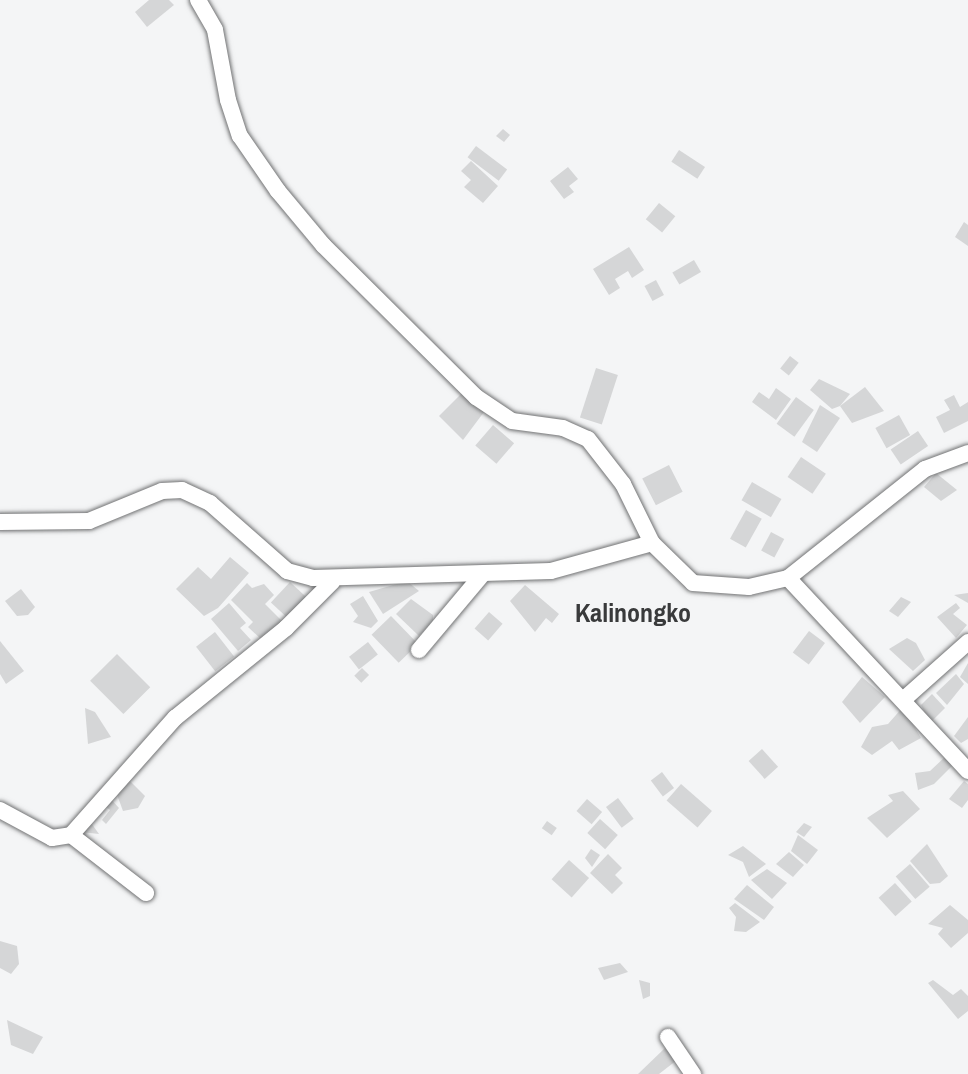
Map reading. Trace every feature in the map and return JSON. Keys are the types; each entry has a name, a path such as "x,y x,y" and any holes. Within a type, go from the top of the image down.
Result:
{"street":[{"path":"198,0 215,30 228,100 240,136 278,191 323,244 476,397 512,421 563,428 588,439 623,484 652,543 693,583 749,587 788,578 925,469 968,453"},
{"path":"0,522 89,521 162,491 182,490 210,503 288,571 333,580 481,576 551,571 652,543"},
{"path":"419,650 481,576"},
{"path":"788,578 852,652 903,700 968,771"},
{"path":"0,810 52,838 71,835 175,718 286,628 333,580"},
{"path":"903,700 968,642"},
{"path":"71,835 146,893"},
{"path":"668,1037 693,1074"}],"building":[{"path":"149,0 169,0 174,5 147,27 135,12"},
{"path":"503,129 510,135 504,142 496,136"},
{"path":"476,146 507,169 499,181 468,157"},
{"path":"679,150 705,167 697,179 671,162"},
{"path":"471,161 498,186 483,203 464,187 471,180 461,171"},
{"path":"568,167 578,179 569,186 574,192 564,199 550,181"},
{"path":"659,203 675,216 662,233 646,219"},
{"path":"964,222 968,225 968,246 955,237"},
{"path":"629,247 644,270 632,278 628,271 615,279 620,288 609,295 593,269"},
{"path":"694,260 701,272 679,285 672,272"},
{"path":"656,280 664,295 653,301 645,286"},
{"path":"790,356 799,363 789,375 780,369"},
{"path":"596,368 618,375 602,425 580,417"},
{"path":"819,379 850,394 840,406 832,409 810,390"},
{"path":"865,387 884,411 852,423 840,406"},
{"path":"776,388 791,399 776,420 752,402 759,392 769,399"},
{"path":"463,392 484,412 463,440 439,416"},
{"path":"954,395 960,407 968,402 968,421 944,433 936,417 950,410 944,400"},
{"path":"796,397 814,410 794,437 777,424"},
{"path":"820,405 840,418 817,452 802,442"},
{"path":"899,415 910,435 887,448 875,428"},
{"path":"493,425 514,443 496,464 475,445"},
{"path":"918,431 928,446 901,464 891,449"},
{"path":"801,457 826,474 812,494 788,477"},
{"path":"669,465 683,492 656,505 642,479"},
{"path":"936,473 957,490 941,501 924,487"},
{"path":"752,482 781,499 771,517 742,500"},
{"path":"746,510 762,519 746,548 730,539"},
{"path":"771,532 784,539 774,558 761,551"},
{"path":"230,557 249,573 218,608 204,616 176,589 198,567 211,579"},
{"path":"407,581 419,591 383,614 369,592"},
{"path":"290,582 308,599 289,620 271,602"},
{"path":"247,583 252,588 264,584 274,595 265,604 282,621 262,640 248,627 253,622 231,600"},
{"path":"525,585 559,614 552,623 546,618 535,632 510,601"},
{"path":"21,589 35,607 28,615 17,616 5,601"},
{"path":"968,593 968,603 954,595"},
{"path":"363,596 378,621 371,628 353,622 358,616 350,604"},
{"path":"901,597 911,602 898,617 889,611"},
{"path":"411,599 433,615 433,621 419,636 396,614"},
{"path":"229,603 246,623 240,628 251,640 238,651 211,619"},
{"path":"956,603 960,608 953,614 967,625 956,638 937,617"},
{"path":"489,612 503,624 488,640 475,629"},
{"path":"391,616 418,644 399,663 372,635"},
{"path":"809,631 825,643 809,665 793,653"},
{"path":"215,632 234,656 215,671 196,647"},
{"path":"907,638 916,643 925,660 913,671 889,649"},
{"path":"0,641 24,671 6,684 0,674"},
{"path":"368,642 378,655 359,669 349,657"},
{"path":"117,654 150,687 123,714 90,681"},
{"path":"968,663 968,684 960,677"},
{"path":"362,668 369,675 361,683 354,676"},
{"path":"956,674 964,684 947,705 936,693"},
{"path":"862,677 885,697 860,723 842,702"},
{"path":"932,694 945,708 930,723 921,705"},
{"path":"903,707 921,738 899,750 892,741 872,755 861,747 872,727 888,724"},
{"path":"85,708 95,712 111,737 88,744"},
{"path":"968,717 968,739 961,743 954,736"},
{"path":"762,749 778,767 765,779 749,761"},
{"path":"947,755 955,763 934,784 918,790 915,773 930,771"},
{"path":"662,772 674,788 663,796 651,780"},
{"path":"127,778 145,796 138,808 123,811 116,792"},
{"path":"964,781 968,784 968,800 962,808 949,799"},
{"path":"681,784 712,811 698,828 667,801"},
{"path":"903,791 920,809 887,838 867,818 893,801 888,795"},
{"path":"109,797 119,808 106,824 102,820 110,810 104,806"},
{"path":"618,798 634,819 622,828 606,807"},
{"path":"587,799 602,812 592,824 577,811"},
{"path":"600,819 618,835 605,849 587,833"},
{"path":"89,820 99,834 81,832"},
{"path":"547,821 557,828 552,835 542,828"},
{"path":"804,823 812,827 804,837 796,832"},
{"path":"798,835 818,850 807,864 791,851"},
{"path":"927,844 948,876 940,883 930,884 910,861"},
{"path":"743,846 766,864 749,877 743,862 728,855"},
{"path":"591,849 600,855 592,867 585,858"},
{"path":"789,852 804,865 793,877 776,864"},
{"path":"608,854 622,868 615,875 623,883 612,894 590,873"},
{"path":"569,860 589,878 572,897 552,879"},
{"path":"910,864 930,887 915,899 896,876"},
{"path":"767,869 787,883 772,899 751,880"},
{"path":"895,883 912,902 895,916 879,898"},
{"path":"747,885 774,907 764,920 734,899"},
{"path":"735,903 760,922 746,932 734,931 736,917 729,908"},
{"path":"950,905 968,920 968,933 951,948 938,934 943,928 928,924"},
{"path":"0,941 17,946 19,964 11,974 0,968"},
{"path":"620,963 628,972 604,980 598,968"},
{"path":"639,980 650,983 650,996 643,999"},
{"path":"933,980 953,995 961,989 968,996 968,1011 958,1019 928,983"},
{"path":"7,1020 43,1037 33,1054 11,1045"},
{"path":"665,1048 677,1060 659,1074 638,1074"}],"district":[{"name":"Kalinongko","path":"633,613"}]}
